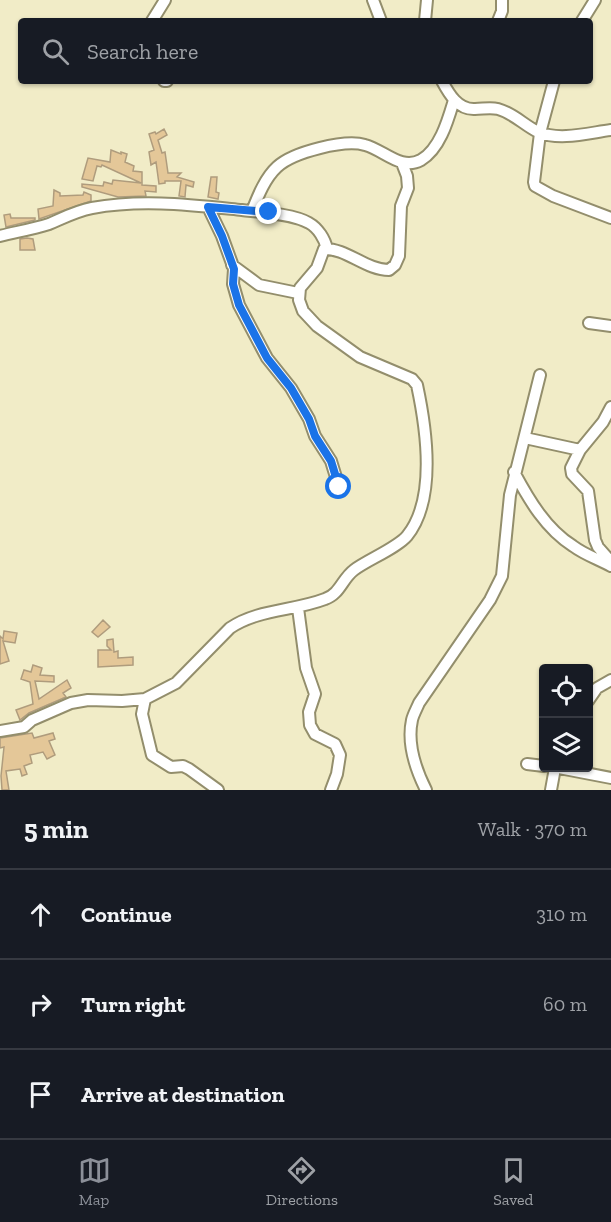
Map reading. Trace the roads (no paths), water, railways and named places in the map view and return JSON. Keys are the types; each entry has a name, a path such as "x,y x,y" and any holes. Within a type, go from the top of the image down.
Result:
{"street":[{"path":"154,18 165,0"},
{"path":"373,0 380,18"},
{"path":"424,18 427,0"},
{"path":"499,18 502,0"},
{"path":"584,18 596,0"},
{"path":"444,84 454,100 472,110 498,109 540,133 568,136 611,130"},
{"path":"553,84 540,133 535,186 553,196 611,218"},
{"path":"252,211 259,194 277,166 316,150 348,143 364,144 402,163 420,161 433,148 448,121 454,100"},
{"path":"0,236 47,224 78,211 152,202 269,212 309,223 322,236 327,249 380,269 389,270 395,265 400,248 401,207 409,185 402,163"},
{"path":"208,207 232,265 233,284 239,305 267,358 291,388 309,419 315,436 331,461 339,487"},
{"path":"0,731 24,727 32,720 71,703 88,700 145,699 176,683 230,628 240,621 264,613 298,608 332,596 354,570 407,536 421,506 424,488 425,428 415,381 360,357 317,326 303,311 298,293 302,284 316,268 323,251 327,249"},
{"path":"232,265 260,285 298,293"},
{"path":"589,323 611,326"},
{"path":"426,790 414,759 412,720 419,703 490,600 502,576 514,472 525,438 540,375"},
{"path":"611,407 603,422 580,450 571,470 588,491 597,547 611,564"},
{"path":"525,438 580,450"},
{"path":"514,472 527,496 555,531 584,554 611,564"},
{"path":"298,608 306,668 315,694 309,712 310,725 315,734 335,744 340,755 337,774 331,790"},
{"path":"593,694 597,688 611,680"},
{"path":"145,699 142,714 152,755 171,767 183,766 189,769 219,790"},
{"path":"527,764 539,766"},
{"path":"551,790 558,772"},
{"path":"580,772 611,778"}]}
